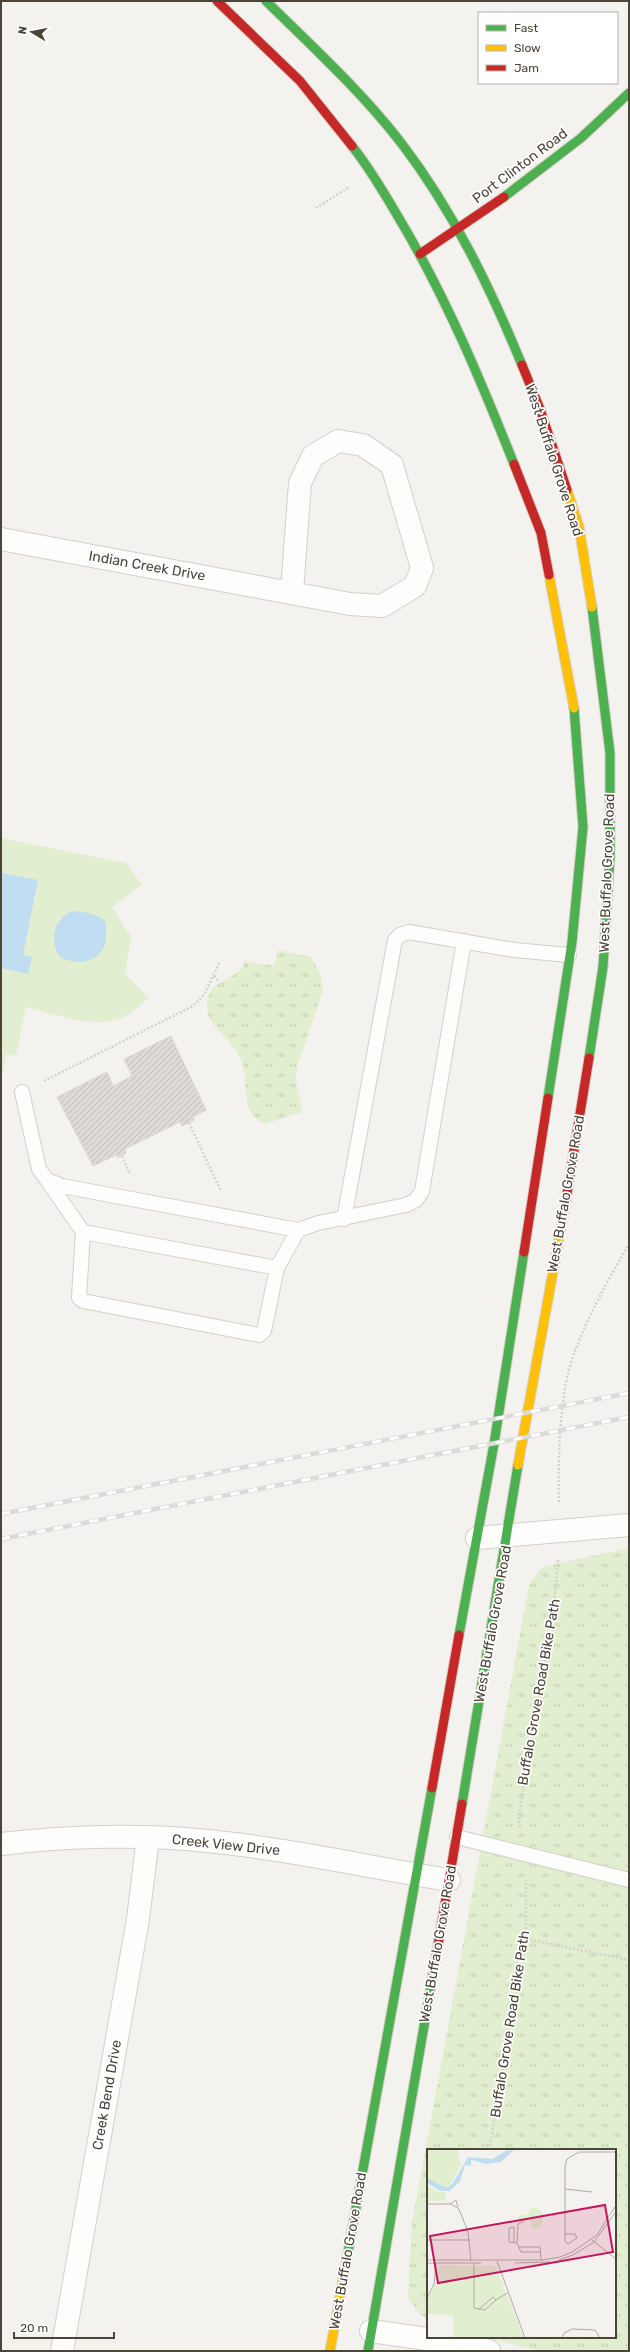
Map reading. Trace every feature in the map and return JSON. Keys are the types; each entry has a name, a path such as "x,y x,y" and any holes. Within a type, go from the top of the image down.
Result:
{"main road":[{"name":"West Buffalo Grove Road","path":"217,1 300,81 371,170 420,254 475,365 541,533 574,706 586,827 569,955 494,1444 330,2351"},
{"name":"West Buffalo Grove Road","path":"266,1 337,70 402,144 458,228 498,307 540,408 579,527 597,640 610,753 603,967 576,1143 526,1414 508,1536 369,2341"},
{"name":"Port Clinton Road","path":"420,254 494,204 601,123 629,93"}],"street":[{"name":"Indian Creek Drive","path":"1,539 350,604 382,606 415,586 422,568 392,465 363,445 338,440 313,456 300,483 292,592"},
{"name":"West Buffalo Grove Road","path":"477,1538 629,1525"},
{"name":"Creek View Drive","path":"1,1844 40,1840 148,1838 205,1841 274,1849 449,1880"},
{"name":"Creek Bend Drive","path":"62,2351 138,1919 148,1838"},
{"path":"369,2341 454,2343 489,2351"}],"lane":[{"path":"344,1219 395,940 400,935 409,932 514,950 569,955"},
{"path":"47,1180 62,1186 298,1230 318,1223 344,1219 406,1205 416,1200 422,1191 464,941"},
{"path":"22,1092 39,1170 83,1232 78,1292 79,1298 83,1301 259,1335 264,1331 278,1268 298,1230"},
{"path":"83,1232 278,1268"},
{"path":"457,1837 629,1880"}],"path":[{"path":"316,208 351,187"},
{"path":"22,1092 193,1006 204,994 220,962"},
{"path":"214,976 219,981"},
{"path":"189,1123 222,1192 220,1216"},
{"name":"Buffalo Grove Road Bike Path","path":"489,2149 526,1940 524,1854 518,1820 526,1761 555,1595 559,1532 562,1406 574,1352 613,1270 629,1244"},
{"path":"526,1940 629,1960"}],"green space":[{"path":"1,838 126,863 142,885 112,907 131,937 125,974 149,998 124,1017 99,1022 74,1019 26,1007 16,1056 6,1054 3,1072 1,1072"},
{"path":"278,950 311,957 321,975 323,990 297,1067 296,1081 302,1112 265,1124 256,1119 251,1112 246,1095 245,1075 240,1057 209,1017 207,1001 214,987 238,972 245,961 274,966"},
{"path":"629,1548 629,2351 539,2351 488,2338 616,2338 616,2149 427,2149 427,2318 420,2315 408,2297 412,2223 529,1585 542,1567"}],"water":[{"path":"1,873 38,880 23,955 32,957 28,974 1,968"},
{"path":"72,911 94,915 106,922 106,938 104,947 96,957 90,960 78,962 66,960 60,957 57,950 54,937 57,925 61,919"}],"building":[{"path":"171,1036 206,1110 193,1117 195,1120 182,1126 180,1122 125,1149 126,1153 118,1158 116,1155 93,1166 57,1097 107,1072 113,1086 132,1076 124,1059"}],"railway":[{"path":"1,1514 629,1393"},
{"path":"1,1539 629,1417"}],"traffic: fast":[{"path":"266,1 337,70 387,125 402,144 438,196 469,250 497,307 522,365"},
{"path":"504,197 581,138 629,93"},
{"path":"352,146 385,195 435,283 463,342 514,464"},
{"path":"589,1058 603,967 610,857 610,753 592,607"},
{"path":"548,1098 572,942 583,827 574,708"},
{"path":"459,1635 494,1444 524,1252"},
{"path":"462,1804 518,1465"},
{"path":"347,2258 432,1788"},
{"path":"368,2351 433,1974"}],"traffic: slow":[{"path":"567,490 579,527 592,607"},
{"path":"549,575 574,708"},
{"path":"518,1465 566,1200"},
{"path":"330,2351 347,2258"}],"traffic: jam":[{"path":"217,1 300,81 352,146"},
{"path":"420,254 504,197"},
{"path":"522,365 540,409 567,490"},
{"path":"514,464 541,533 549,575"},
{"path":"566,1200 589,1058"},
{"path":"524,1252 548,1098"},
{"path":"432,1788 459,1635"},
{"path":"433,1974 462,1804"}]}
